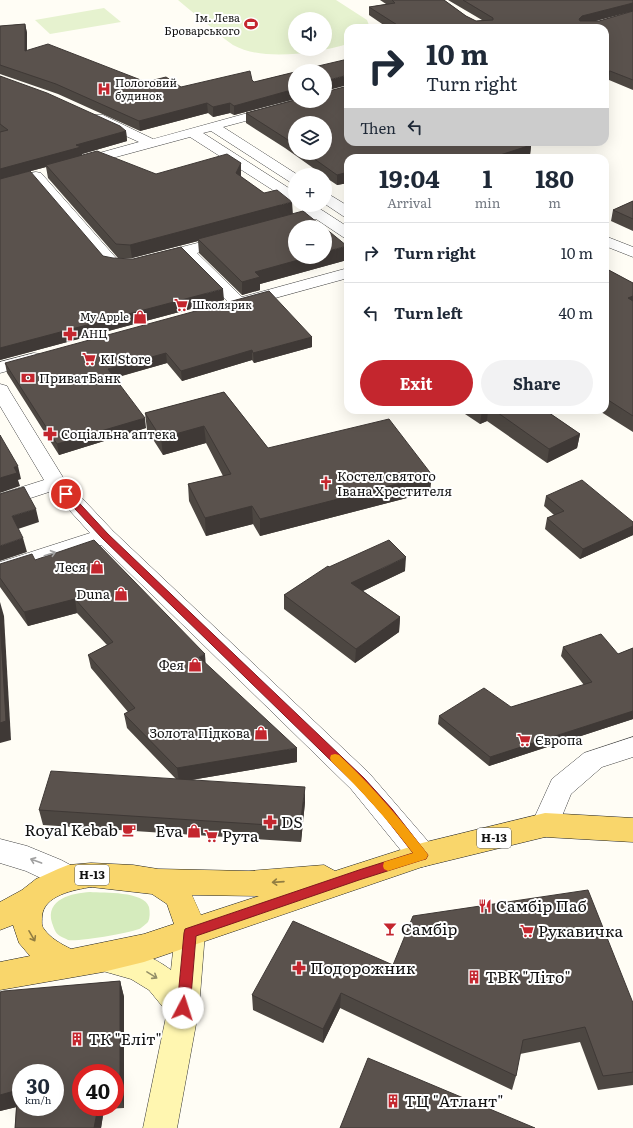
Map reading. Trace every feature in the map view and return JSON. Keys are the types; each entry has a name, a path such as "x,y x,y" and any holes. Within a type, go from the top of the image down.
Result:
{"main road":[{"name":"Н-13","path":"0,976 67,963 103,958 144,948 422,855 545,825 633,830"},
{"name":"Н-13","path":"0,917 32,899 46,888 68,878 91,875 133,878 158,882 249,884 359,875"},
{"path":"158,882 177,895 187,917 190,933"},
{"path":"32,899 26,919 30,936 40,948 67,963"}],"street":[{"path":"65,168 288,106"},
{"path":"86,112 151,143"},
{"path":"212,126 288,175"},
{"path":"192,132 288,194"},
{"path":"36,176 111,262 119,265 132,265 245,235"},
{"path":"332,203 344,210"},
{"path":"316,212 344,231"},
{"path":"267,228 319,214"},
{"path":"609,243 633,252"},
{"path":"186,251 239,303"},
{"path":"219,308 344,274"},
{"path":"0,368 46,355"},
{"path":"0,390 56,483 105,536 360,781 422,855"},
{"path":"0,501 56,483"},
{"path":"0,570 105,536"},
{"path":"545,825 561,787 593,760 633,747"},
{"path":"0,851 24,857 46,865 68,878"},
{"path":"160,1128 183,1008 190,933"},
{"path":"103,958 138,966 144,969 160,980 183,1008"}],"green space":[{"name":"Ім. Лева Броварського","path":"178,0 336,0 367,20 368,24 344,24 344,45 332,48 332,12 288,12 288,54 274,55 245,50 233,45"},
{"path":"104,8 121,22 50,34 35,20"},
{"path":"90,892 132,895 140,898 146,902 149,907 150,915 148,922 136,930 105,937 68,940 58,935 52,923 52,908 56,903 68,896"}],"building":[{"path":"392,0 444,0 466,16 476,21 493,20 493,18 463,0 633,0 633,3 582,16 579,19 580,21 599,21 633,11 633,80 609,71 609,24 396,24 369,7 395,3"},
{"path":"25,24 25,51 48,44 146,82 166,77 181,87 250,71 254,82 288,74 288,91 234,106 230,103 213,107 207,103 139,121 56,84 0,65 0,26"},
{"path":"344,60 344,76 332,79 332,64 327,64"},
{"path":"0,76 47,93 120,126 126,131 76,145 81,147 0,169 0,132 8,130 0,124"},
{"path":"344,87 344,146 528,146 503,154 344,154 344,173 337,175 332,171 332,168 327,168 316,160 332,160 332,116 288,116 288,140 246,113 288,102 288,108 332,108 332,90"},
{"path":"97,151 156,174 227,154 241,163 236,173 264,193 277,190 288,199 288,203 130,245 116,244 46,165"},
{"path":"30,171 103,256 133,259 181,247 223,289 0,348 0,179"},
{"path":"633,201 633,219 613,210"},
{"path":"299,212 304,212 314,220 288,220 288,263 255,272 260,277 242,282 198,239"},
{"path":"332,234 344,244 344,247 332,250"},
{"path":"609,270 633,283 633,296 628,298 633,301 633,416 609,401"},
{"path":"269,291 312,337 253,353 252,350 181,371 166,353 108,369 145,418 57,444 5,363"},
{"path":"224,392 268,448 389,419 432,475 260,519 252,506 205,518 188,484 231,474 204,426 161,438 145,413"},
{"path":"500,414 551,414 580,434 549,449"},
{"path":"0,435 18,466 14,467 17,473 0,478"},
{"path":"582,480 633,522 633,526 583,549 547,518 564,511 546,496"},
{"path":"24,487 36,509 12,516 23,538 0,546 0,494"},
{"path":"94,540 205,654 199,657 297,748 177,768 124,714 135,708 88,655 113,642 75,599 24,612 0,578 0,564 32,554 35,560"},
{"path":"389,540 406,557 351,583 400,617 356,649 284,595 328,566 329,567"},
{"path":"0,619 6,721 0,723"},
{"path":"601,634 618,654 633,648 633,711 490,757 439,716 484,688 511,707 592,682 563,647"},
{"path":"51,771 305,787 300,827 39,810"},
{"path":"588,890 633,1003 633,1072 603,1076 585,1027 523,1040 516,1076 341,993 323,1029 252,995 293,921 393,965 413,916"},
{"name":"ТК \"Еліт\"","path":"120,981 120,1064 72,1064 72,1116 96,1116 94,1128 15,1128 16,1116 64,1116 64,1064 12,1064 12,1092 0,1095 0,992"},
{"path":"368,1058 535,1128 340,1128"}],"slow traffic":[{"path":"335,758 360,781 422,855 388,866"}],"place":[{"name":"Ім. Лева Броварського","path":"251,24"},
{"name":"Пологовий будинок","path":"104,89"},
{"name":"Школярик","path":"181,305"},
{"name":"My Apple","path":"140,317"},
{"name":"АНЦ","path":"70,334"},
{"name":"KI Store","path":"89,359"},
{"name":"ПриватБанк","path":"28,378"},
{"name":"Соціальна аптека","path":"50,434"},
{"name":"Костел святого Івана Хрестителя","path":"326,483"},
{"name":"Леся","path":"97,567"},
{"name":"Duna","path":"121,594"},
{"name":"Фея","path":"195,665"},
{"name":"Золота Підкова","path":"261,733"},
{"name":"Європа","path":"524,740"},
{"name":"DS","path":"270,822"},
{"name":"Royal Kebab","path":"129,830"},
{"name":"Eva","path":"194,831"},
{"name":"Рута","path":"211,836"},
{"name":"Самбір Паб","path":"485,906"},
{"name":"Самбір","path":"390,929"},
{"name":"Рукавичка","path":"527,931"},
{"name":"Подорожник","path":"299,968"},
{"name":"ТВК \"Літо\"","path":"474,977"},
{"name":"ТК \"Еліт\"","path":"77,1039"},
{"name":"ТЦ \"Атлант\"","path":"393,1101"}],"route":[{"path":"66,494 105,536 360,781 422,855 190,933 183,1008"}]}
